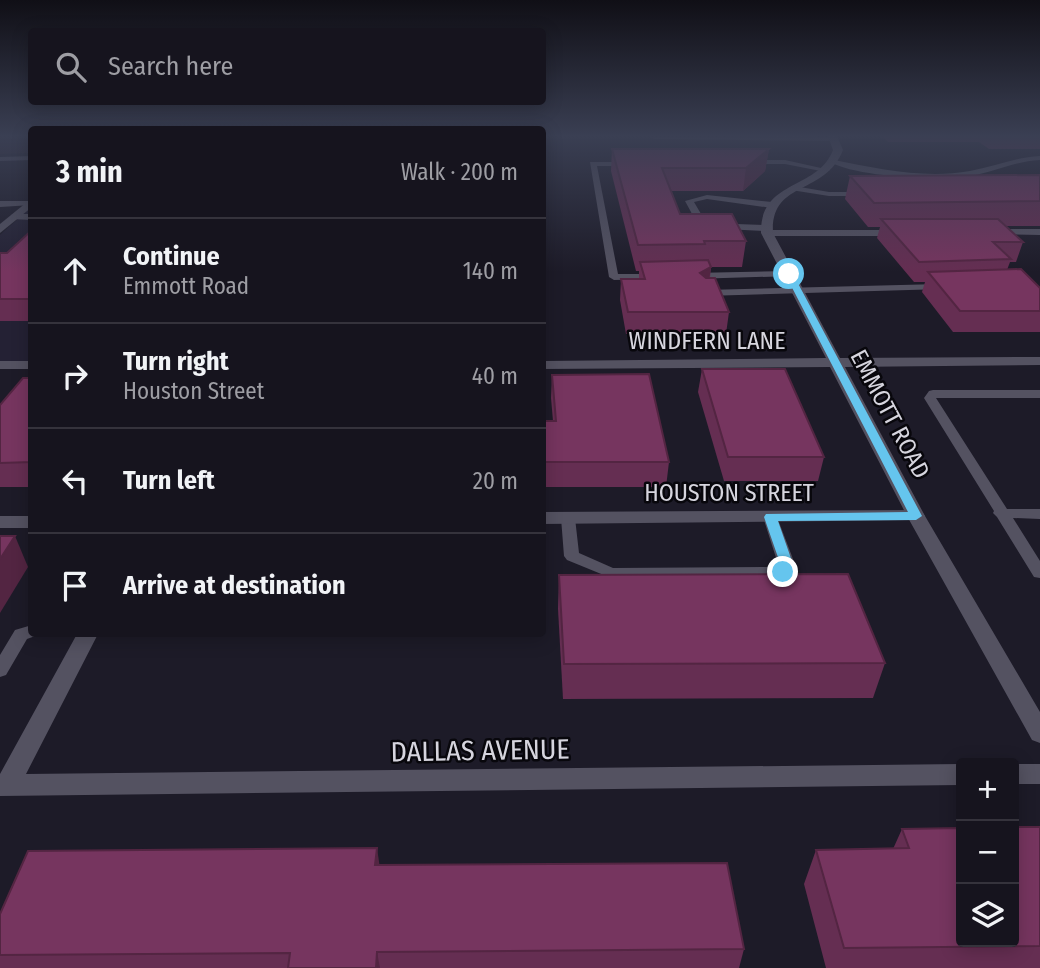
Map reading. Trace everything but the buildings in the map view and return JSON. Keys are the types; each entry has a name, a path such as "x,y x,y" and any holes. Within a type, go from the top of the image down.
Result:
{"street":[{"path":"766,231 765,216 772,205 805,181"},
{"path":"0,230 28,205"},
{"name":"EMMOTT ROAD","path":"766,231 916,516 1040,733"},
{"name":"WINDFERN LANE","path":"546,365 1040,360"},
{"path":"0,365 28,365"},
{"name":"HOUSTON STREET","path":"546,518 916,516"},
{"path":"0,522 28,522"},
{"path":"3,790 85,637"},
{"path":"1019,774 1040,774"},
{"name":"DALLAS AVENUE","path":"3,790 956,775"}],"lane":[{"path":"596,181 614,277 668,276"},
{"path":"794,188 830,194 869,194"},
{"path":"772,205 707,197 689,201 700,222 708,226 766,231 904,233"},
{"path":"0,204 28,203"},
{"path":"14,217 28,217"},
{"path":"985,233 1040,232"},
{"path":"681,276 789,274"},
{"path":"705,293 947,287"},
{"path":"1040,394 933,394 930,398 1040,573"},
{"path":"1000,513 1040,514"},
{"path":"568,518 572,556 611,573 783,572 788,567 770,517"},
{"path":"0,670 21,634 28,632"}],"shaded area":[{"path":"28,210 28,361 0,361 0,235"}],"route":[{"path":"783,572 788,567 770,517 916,516 789,274"}]}
